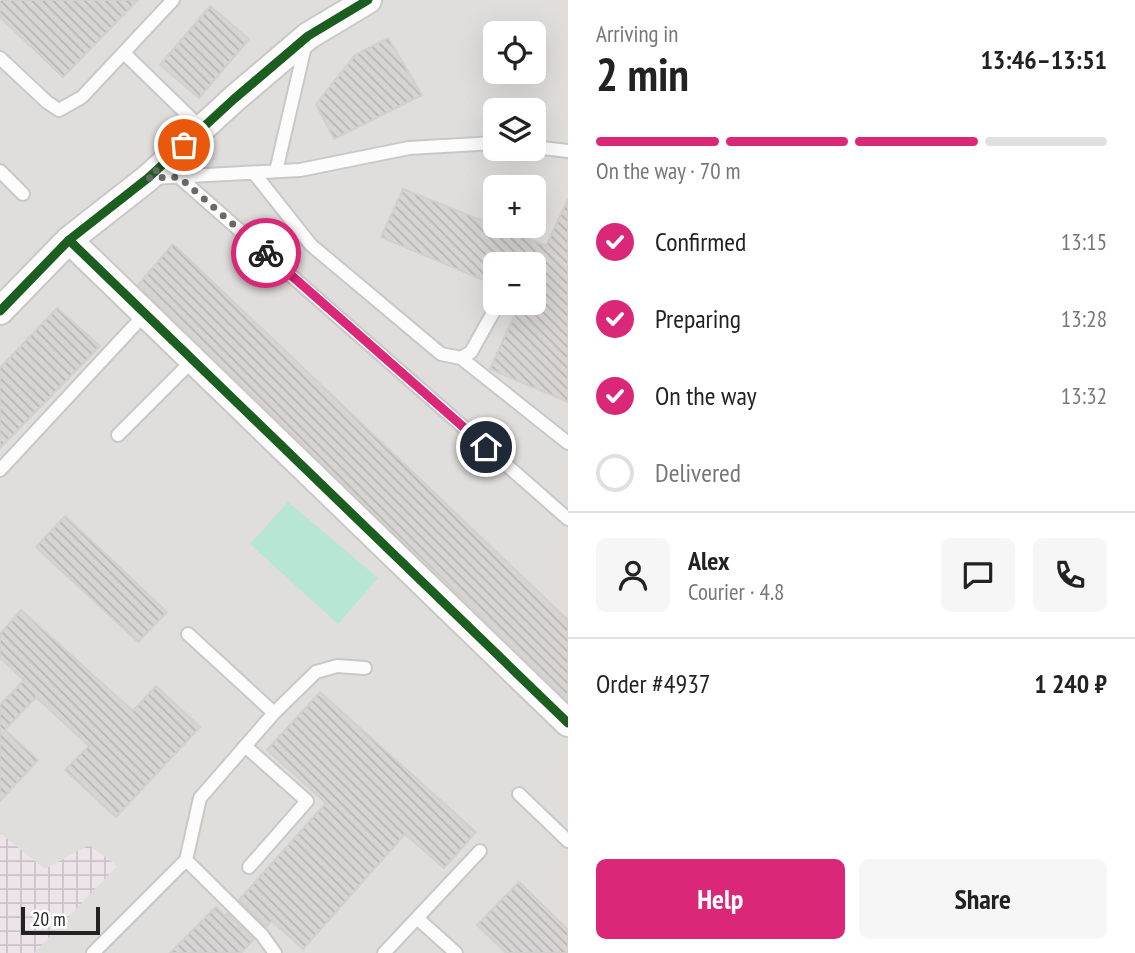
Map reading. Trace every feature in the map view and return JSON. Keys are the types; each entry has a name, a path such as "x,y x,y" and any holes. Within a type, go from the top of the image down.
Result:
{"street":[{"path":"0,311 69,240 148,178 308,36 368,0"},
{"path":"69,240 568,723"}],"lane":[{"path":"0,58 59,110 82,97 173,0"},
{"path":"276,171 308,36"},
{"path":"124,53 202,128"},
{"path":"148,178 300,170 409,148 483,144"},
{"path":"546,148 568,152"},
{"path":"0,171 23,194"},
{"path":"254,173 311,245 441,354 461,358 568,443"},
{"path":"179,177 568,519"},
{"path":"0,470 145,314"},
{"path":"461,358 471,352 492,315"},
{"path":"118,435 193,360"},
{"path":"188,634 274,713"},
{"path":"93,953 186,860 200,798 274,713 316,673 337,666 365,668"},
{"path":"245,746 307,801 250,867"},
{"path":"519,794 568,841"},
{"path":"384,953 480,851"},
{"path":"186,860 262,935 275,953"},
{"path":"417,918 456,953"}],"shaded area":[{"path":"0,0 568,0 568,953 0,953"},
{"path":"0,833 45,869 89,845 117,866 34,953 0,953"}],"green space":[{"path":"288,502 378,578 338,624 250,544"}],"building":[{"path":"0,0 138,0 63,77 0,17"},
{"path":"210,6 249,39 199,98 160,65"},
{"path":"388,38 422,95 334,139 316,104 355,55"},
{"path":"403,189 483,221 483,238 526,238 546,246 568,199 568,402 490,369 515,315 546,315 546,252 483,252 483,280 381,237"},
{"path":"173,244 568,620 568,701 138,285"},
{"path":"57,308 100,346 0,448 0,368"},
{"path":"65,516 167,612 138,642 36,547"},
{"path":"21,610 133,711 156,686 200,727 116,817 65,770 89,746 36,697 5,730 38,760 0,801 0,705 24,680 0,658 0,634"},
{"path":"320,692 476,832 444,868 405,834 303,949 272,921 266,927 239,900 326,803 267,750"},
{"path":"519,882 568,930 568,953 506,953 477,925"},
{"path":"216,907 225,916 227,913 254,939 241,953 170,953"}],"cycle path":[{"path":"0,311 69,240 148,178 308,36 368,0"},
{"path":"69,240 568,723"}],"way so far":[{"path":"184,145 148,178 179,177 266,253"}],"route":[{"path":"266,253 486,447"}]}
